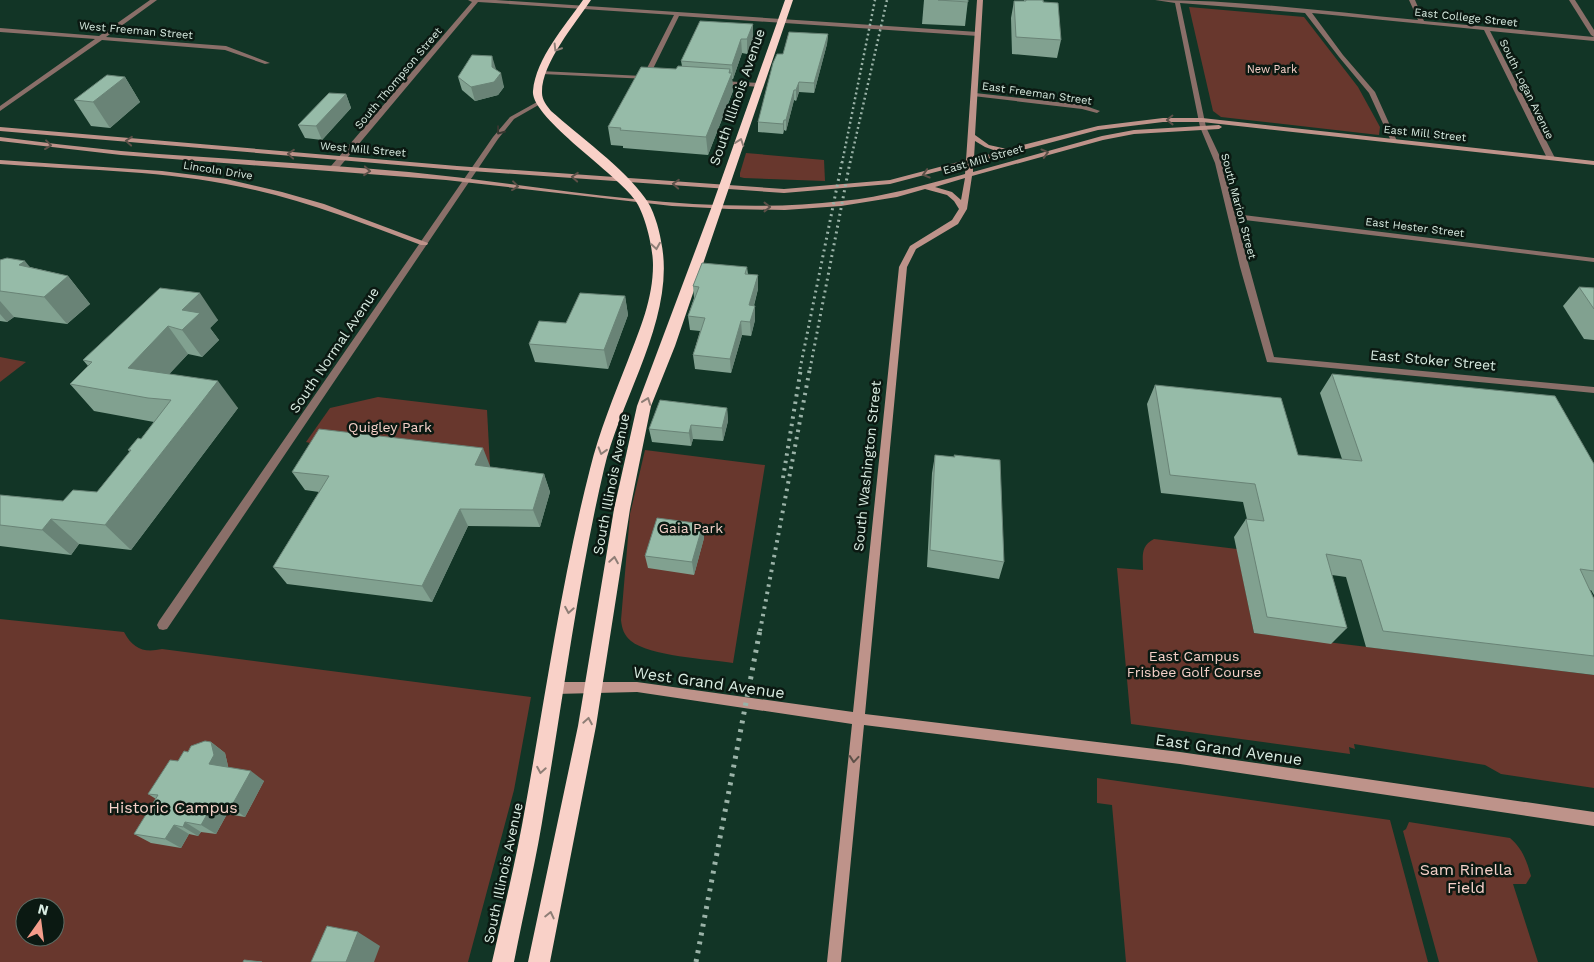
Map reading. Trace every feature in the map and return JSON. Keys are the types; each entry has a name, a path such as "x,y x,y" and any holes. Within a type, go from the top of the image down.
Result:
{"highway":[{"name":"South Illinois Avenue","path":"539,962 552,906 594,687 622,509 644,406 668,346 699,253 725,188 789,0"},
{"path":"539,103 537,93 542,72 585,3"},
{"name":"South Illinois Avenue","path":"503,962 535,808 573,585 599,461 653,313 659,263 653,231 641,200 623,180 547,114 539,103"}],"main road":[{"path":"963,210 969,174 980,0"},
{"name":"East Mill Street","path":"725,188 784,191 863,186 920,176 969,160 1128,123 1253,125 1594,163"},
{"name":"East Mill Street","path":"718,206 802,207 871,200 922,188 1102,138 1202,123"},
{"name":"West Mill Street","path":"0,129 473,169 725,188"},
{"path":"971,136 987,146 1006,151"},
{"name":"West Mill Street","path":"0,139 120,153 334,168 466,180 641,200 718,206"},
{"name":"Lincoln Drive","path":"0,162 172,174 256,187 323,207 424,243"},
{"path":"922,188 952,194 959,201 963,210"},
{"name":"South Washington Street","path":"834,962 903,267 913,248 955,222 963,210"},
{"name":"West Grand Avenue","path":"555,688 637,687 858,719"},
{"name":"East Grand Avenue","path":"858,719 1180,758 1594,819"}],"street":[{"path":"0,110 154,0"},
{"path":"471,0 585,3 678,13 978,34"},
{"name":"South Thompson Street","path":"334,168 477,0"},
{"name":"East College Street","path":"1158,0 1307,11 1594,39"},
{"path":"1412,0 1422,23"},
{"path":"1572,0 1594,35"},
{"name":"South Marion Street","path":"1177,1 1202,123 1219,163 1246,275 1270,360"},
{"path":"1307,11 1372,92 1394,141"},
{"path":"645,78 678,13"},
{"name":"South Logan Avenue","path":"1486,29 1550,158"},
{"name":"West Freeman Street","path":"0,30 226,48 267,63"},
{"path":"542,72 655,79"},
{"path":"713,82 760,85"},
{"name":"East Freeman Street","path":"975,95 1083,107 1097,111"},
{"name":"South Normal Avenue","path":"164,625 504,125 524,110 539,103"},
{"name":"East Hester Street","path":"1232,216 1594,260"},
{"name":"East Stoker Street","path":"1270,360 1594,390"}],"green space":[{"name":"New Park","path":"1189,7 1304,17 1358,87 1380,127 1379,135 1221,117 1213,111"},
{"path":"746,153 824,160 825,181 740,177"},
{"path":"0,357 26,362 0,382"},
{"name":"Quigley Park","path":"378,397 487,410 490,466 330,448 306,442 330,408"},
{"name":"Gaia Park","path":"645,450 765,465 733,663 679,656 651,650 631,641 624,632 621,620 630,514"},
{"name":"East Campus Frisbee Golf Course","path":"1154,539 1237,549 1254,633 1594,675 1594,788 1501,774 1485,765 1354,744 1355,749 1349,747 1350,754 1131,724 1117,568 1143,570 1144,548"},
{"name":"Historic Campus","path":"0,619 124,632 135,646 144,650 162,649 531,697 514,790 468,962 0,962"},
{"path":"1097,778 1390,820 1428,962 1126,962 1112,805 1097,803"},
{"name":"Sam Rinella Field","path":"1409,822 1510,838 1518,846 1528,865 1531,876 1526,884 1513,884 1538,962 1439,962 1403,831"}],"building":[{"path":"938,0 968,0 968,2"},
{"path":"1043,0 1043,2 1058,3 1061,40 1016,37 1014,1"},
{"path":"700,21 753,24 747,39 741,39 732,65 681,61"},
{"path":"789,32 828,34 814,83 799,82 796,90 794,90 786,120 784,120 783,124 758,122 773,63 777,54 783,54"},
{"path":"472,55 492,56 492,67 501,73 494,82 471,87 458,77"},
{"path":"678,66 730,69 729,73 732,73 706,137 620,130 621,128 608,127 641,67 676,69"},
{"path":"107,75 125,77 93,102 74,100"},
{"path":"329,93 346,94 316,126 298,125"},
{"path":"7,258 25,261 19,265 68,276 44,297 0,291 0,260"},
{"path":"702,263 747,267 745,274 758,275 749,305 755,306 750,322 741,321 730,359 693,355 705,318 688,316 699,287 693,286"},
{"path":"1579,287 1594,288 1594,309"},
{"path":"160,288 200,293 182,310 200,313 182,330 168,326 128,368 218,381 105,525 51,519 42,530 0,525 0,495 63,501 73,490 97,492 131,450 128,450 138,438 141,439 171,400 148,398 70,384 92,362 83,360"},
{"path":"580,293 625,296 604,350 529,344 539,321 566,323"},
{"path":"1332,374 1555,396 1594,464 1594,571 1580,569 1594,599 1594,656 1383,631 1361,560 1326,554 1347,628 1267,617 1246,519 1264,521 1255,484 1170,475 1155,385 1281,398 1298,455 1362,461"},
{"path":"660,400 727,408 722,428 691,425 689,433 649,429"},
{"path":"319,429 483,448 475,465 544,474 533,510 460,509 422,586 273,567 329,476 292,472"},
{"path":"935,455 1000,460 1004,562 930,550"},
{"path":"657,518 703,524 692,562 645,556"},
{"path":"205,741 211,742 214,755 209,764 251,771 231,807 213,804 201,825 185,822 183,827 174,825 165,839 134,834 158,795 148,794 170,760 178,761 184,751 188,752 191,746"},
{"path":"327,926 358,932 346,962 311,962"},
{"path":"244,960 262,962 243,962"}],"railway":[{"path":"842,163 875,0"},
{"path":"850,163 887,0"},
{"path":"800,369 842,162"},
{"path":"810,369 850,162"},
{"path":"783,478 801,368"},
{"path":"760,631 810,368"},
{"path":"696,962 760,630"}]}
